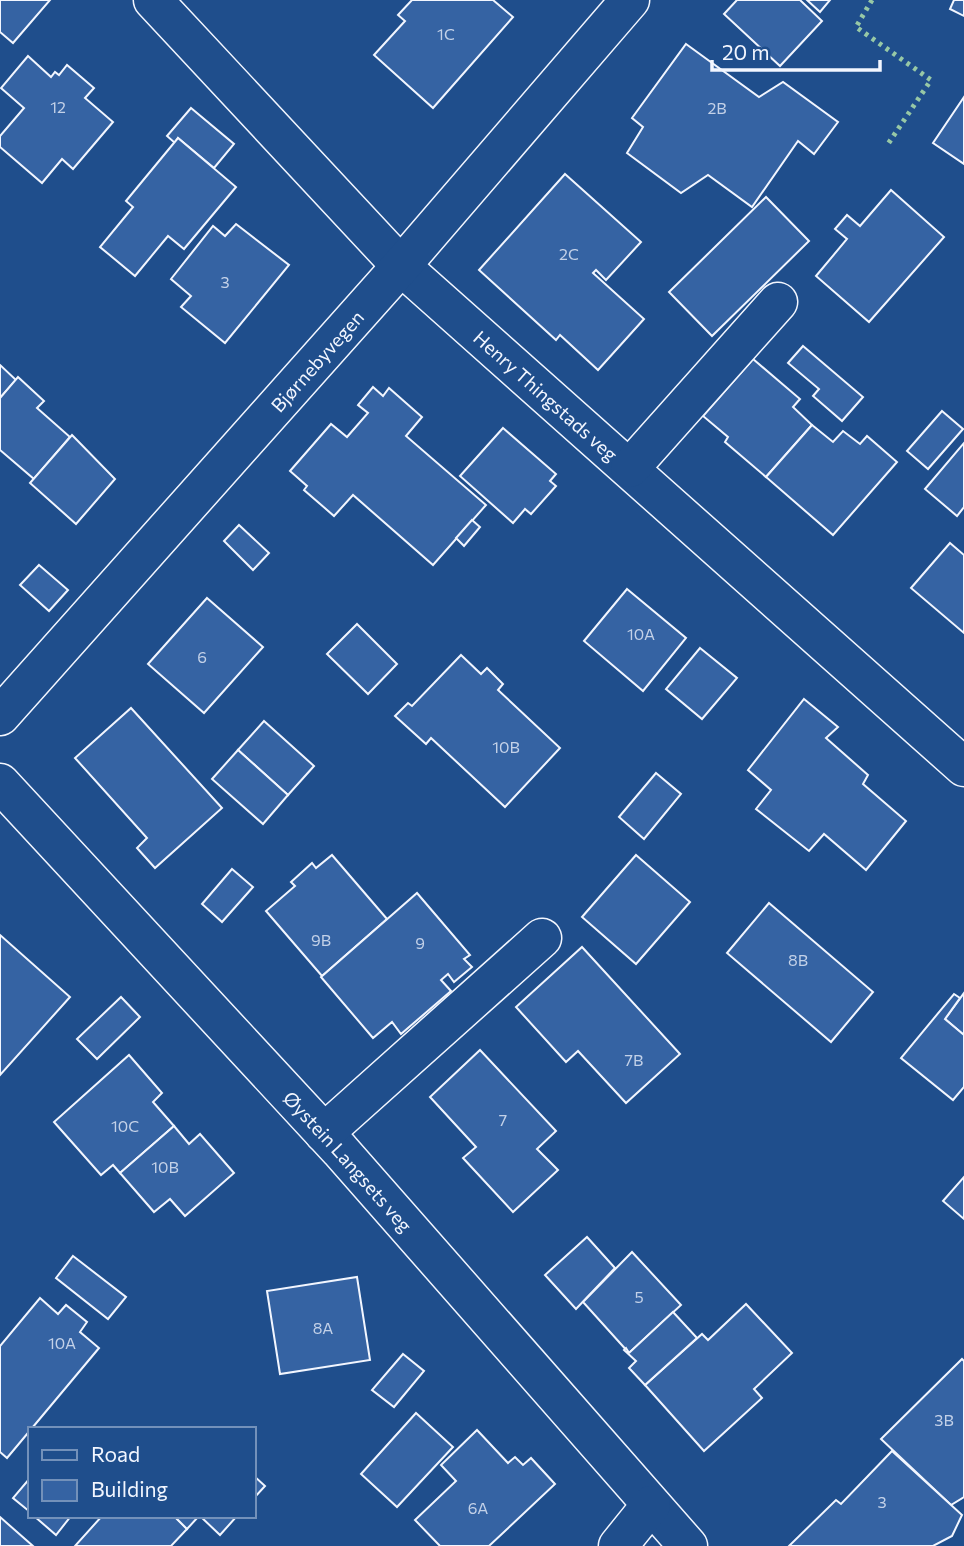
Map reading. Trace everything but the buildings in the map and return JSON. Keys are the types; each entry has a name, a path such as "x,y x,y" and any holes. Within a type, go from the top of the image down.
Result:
{"street":[{"name":"Henry Thingstads veg","path":"153,0 401,266 964,767"},
{"name":"Bjørnebyvegen","path":"0,716 401,266 630,0"},
{"path":"630,468 778,302"},
{"name":"Øystein Langsets veg","path":"0,783 324,1133 688,1546"},
{"path":"324,1133 542,938"},
{"path":"618,1546 652,1505"}],"hedge":[{"path":"872,0 856,27 931,80 888,144"}]}
